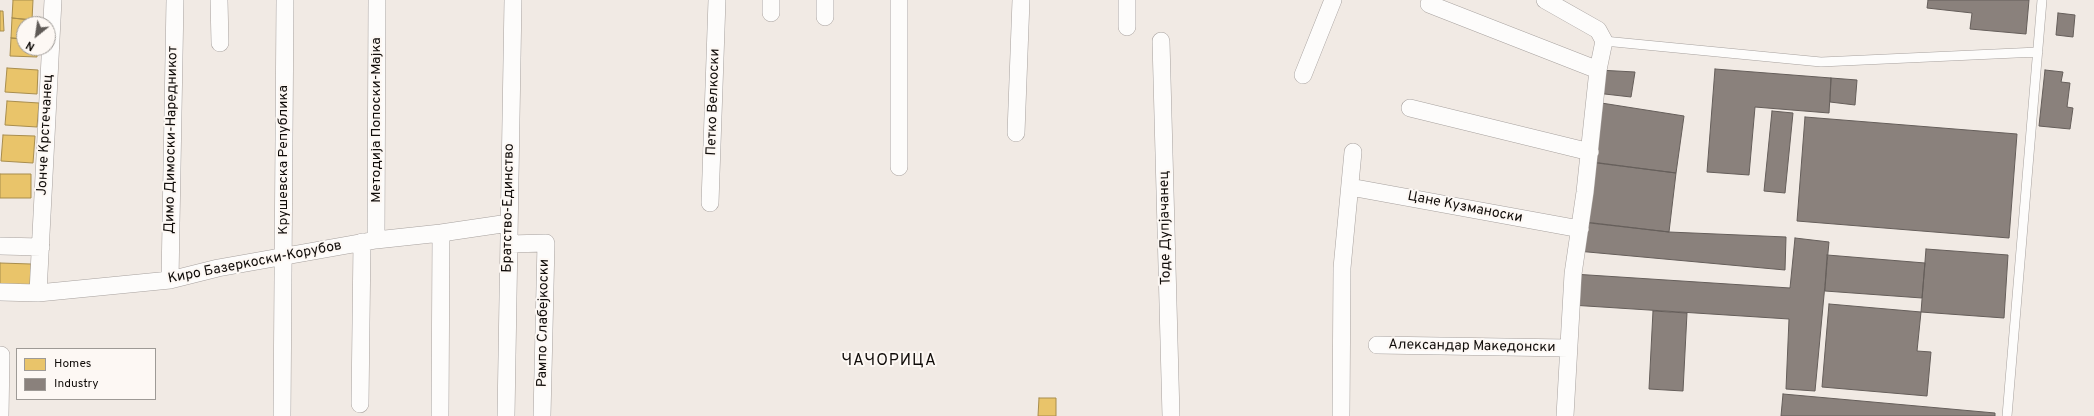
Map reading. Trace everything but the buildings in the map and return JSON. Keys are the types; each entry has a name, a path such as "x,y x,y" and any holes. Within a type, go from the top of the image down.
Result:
{"street":[{"name":"Јонче Крстечанец","path":"38,294 53,0"},
{"name":"Димо Димоски-Наредникот","path":"170,280 175,0"},
{"path":"219,0 220,43"},
{"name":"Крушевска Република","path":"282,416 285,0"},
{"name":"Методија Попоски-Мајка","path":"360,404 369,241 377,0"},
{"name":"Братство-Единство","path":"506,416 513,0"},
{"name":"Петко Велкоски","path":"710,203 717,0"},
{"path":"825,0 825,18"},
{"path":"899,0 899,167"},
{"path":"1016,133 1021,0"},
{"path":"1127,0 1127,27"},
{"path":"1303,75 1334,0"},
{"path":"1545,0 1598,30 1604,41 1598,70 1590,152 1573,274 1565,416"},
{"path":"1429,4 1598,70"},
{"name":"Тоде Дупјачанец","path":"1161,41 1171,416"},
{"path":"1410,108 1590,152"},
{"path":"1341,416 1342,268 1353,152"},
{"name":"Цане Кузманоски","path":"1350,187 1580,229"},
{"name":"Киро Базеркоски-Корубов","path":"0,292 38,294 170,280 218,268 283,258 369,241 441,233 509,223"},
{"path":"440,416 441,233"},
{"name":"Рампо Слабејкоски","path":"509,244 546,243 542,416"},
{"path":"0,246 41,247"},
{"name":"Александар Македонски","path":"1377,345 1568,348"},
{"path":"0,416 1,355"}],"lane":[{"path":"2007,416 2042,0"},
{"path":"1604,41 1821,62 2038,52"}],"district":[{"name":"ЧАЧОРИЦА","path":"889,362"}]}
